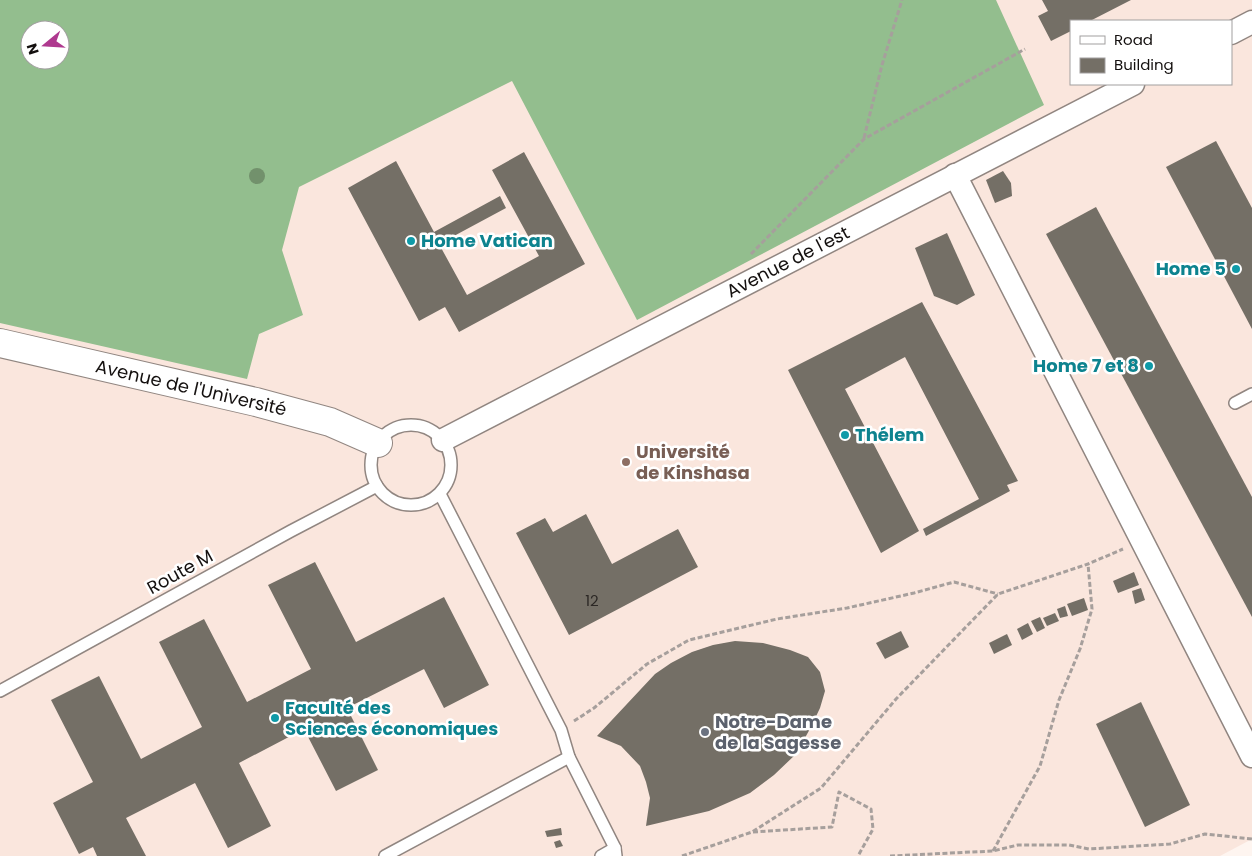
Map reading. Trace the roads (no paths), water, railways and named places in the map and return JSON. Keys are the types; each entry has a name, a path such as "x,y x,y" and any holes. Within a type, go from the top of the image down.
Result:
{"street":[{"path":"1232,32 1252,22"},
{"name":"Avenue de l'est","path":"443,440 1131,85"},
{"path":"955,175 1252,756"},
{"name":"Avenue de l'Université","path":"0,344 256,402 330,422 378,444"}],"lane":[{"path":"1235,403 1252,394"},
{"path":"409,425 428,428 443,440 450,453 452,468 448,482 440,494 428,502 414,506 400,504 387,497 373,476 371,465 373,454 378,444 391,430 409,425"},
{"name":"Route M","path":"0,691 283,535 378,486"},
{"path":"440,494 561,730 569,757 615,852 601,856"},
{"path":"385,856 569,757"}],"place":[{"name":"Home Vatican","path":"411,241"},
{"name":"Home 5","path":"1236,269"},
{"name":"Home 7 et 8","path":"1149,366"},
{"name":"Thélem","path":"845,435"},
{"name":"Université de Kinshasa","path":"626,462"},
{"name":"Faculté des Sciences économiques","path":"275,718"},
{"name":"Notre-Dame de la Sagesse","path":"705,732"}]}
